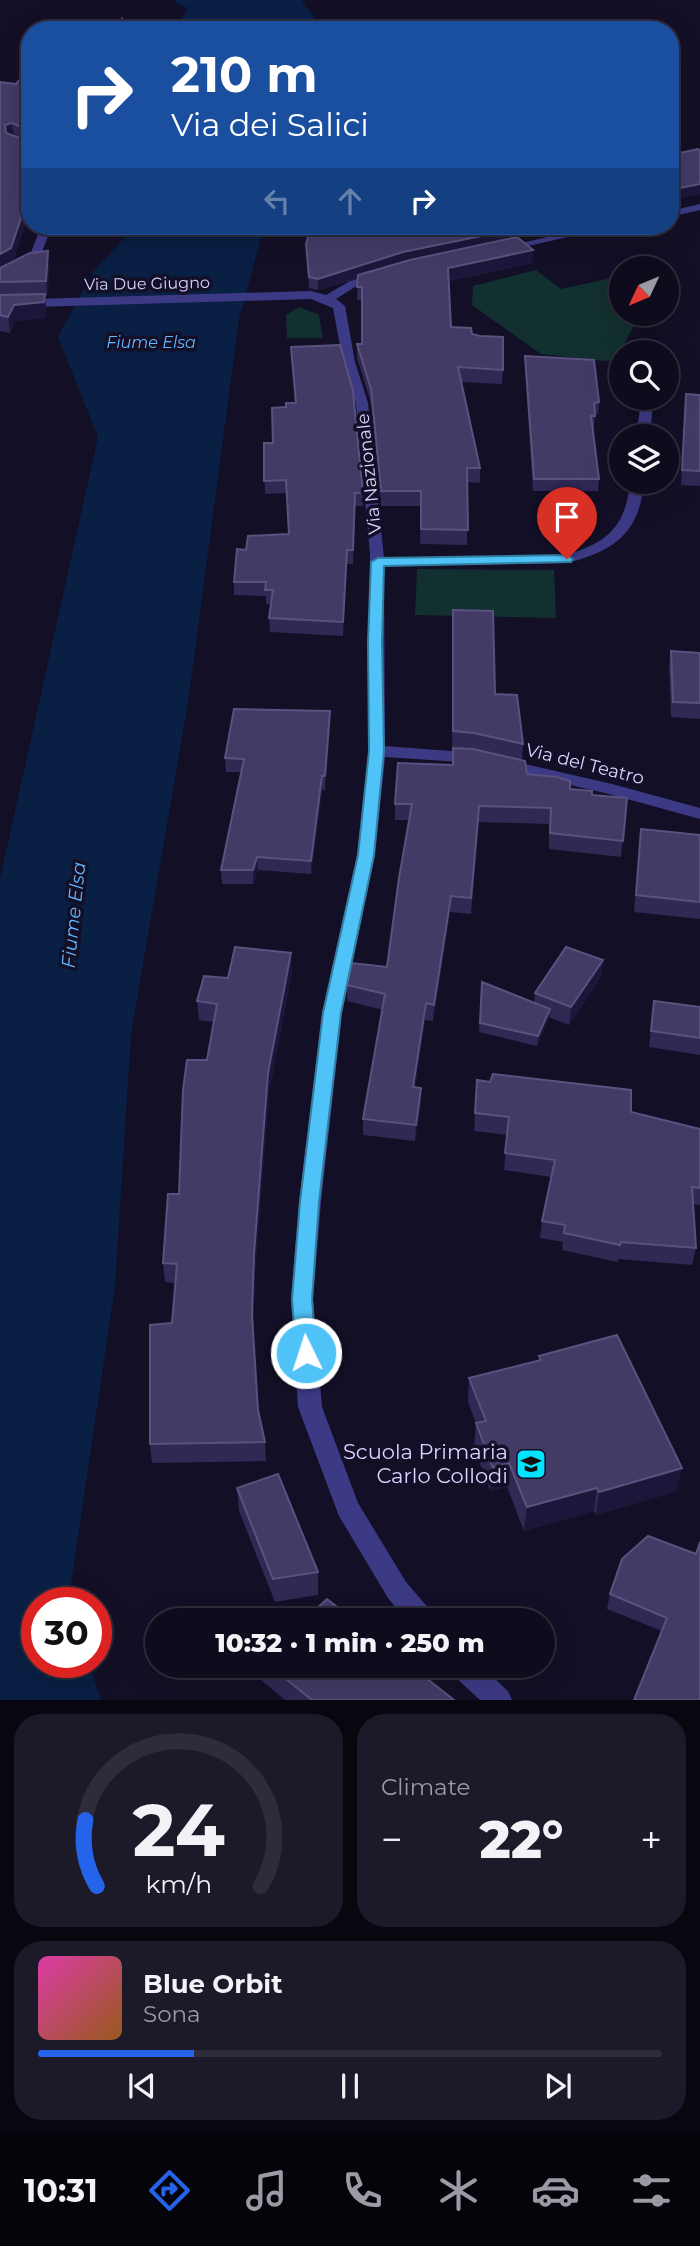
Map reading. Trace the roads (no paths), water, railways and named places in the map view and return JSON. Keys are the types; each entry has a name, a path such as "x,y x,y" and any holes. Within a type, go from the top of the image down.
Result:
{"street":[{"path":"679,212 700,207"},
{"path":"0,278 34,260 43,235"},
{"path":"484,252 567,235"},
{"path":"328,299 354,284 394,272"},
{"name":"Via Due Giugno","path":"0,304 295,295 328,299"},
{"name":"Via Nazionale","path":"328,299 339,306 349,362 362,404 378,562 375,668 377,751 366,855 332,1013 310,1202 302,1299 310,1407 348,1508 397,1590 412,1608"},
{"path":"378,562 567,559 584,554 616,536 633,512 635,494"},
{"name":"Via del Teatro","path":"377,751 472,757 612,789 700,814"},
{"path":"475,1678 499,1700"}],"water":[{"path":"301,0 317,21 179,21 188,9 174,1"},
{"name":"Fiume Elsa","path":"127,235 262,235 239,319 188,702 131,1034 115,1286 70,1587 21,1587 21,1678 94,1678 101,1700 0,1700 0,879 98,437 58,337 93,272"}],"place":[{"name":"Scuola Primaria Carlo Collodi","path":"531,1464"}]}
